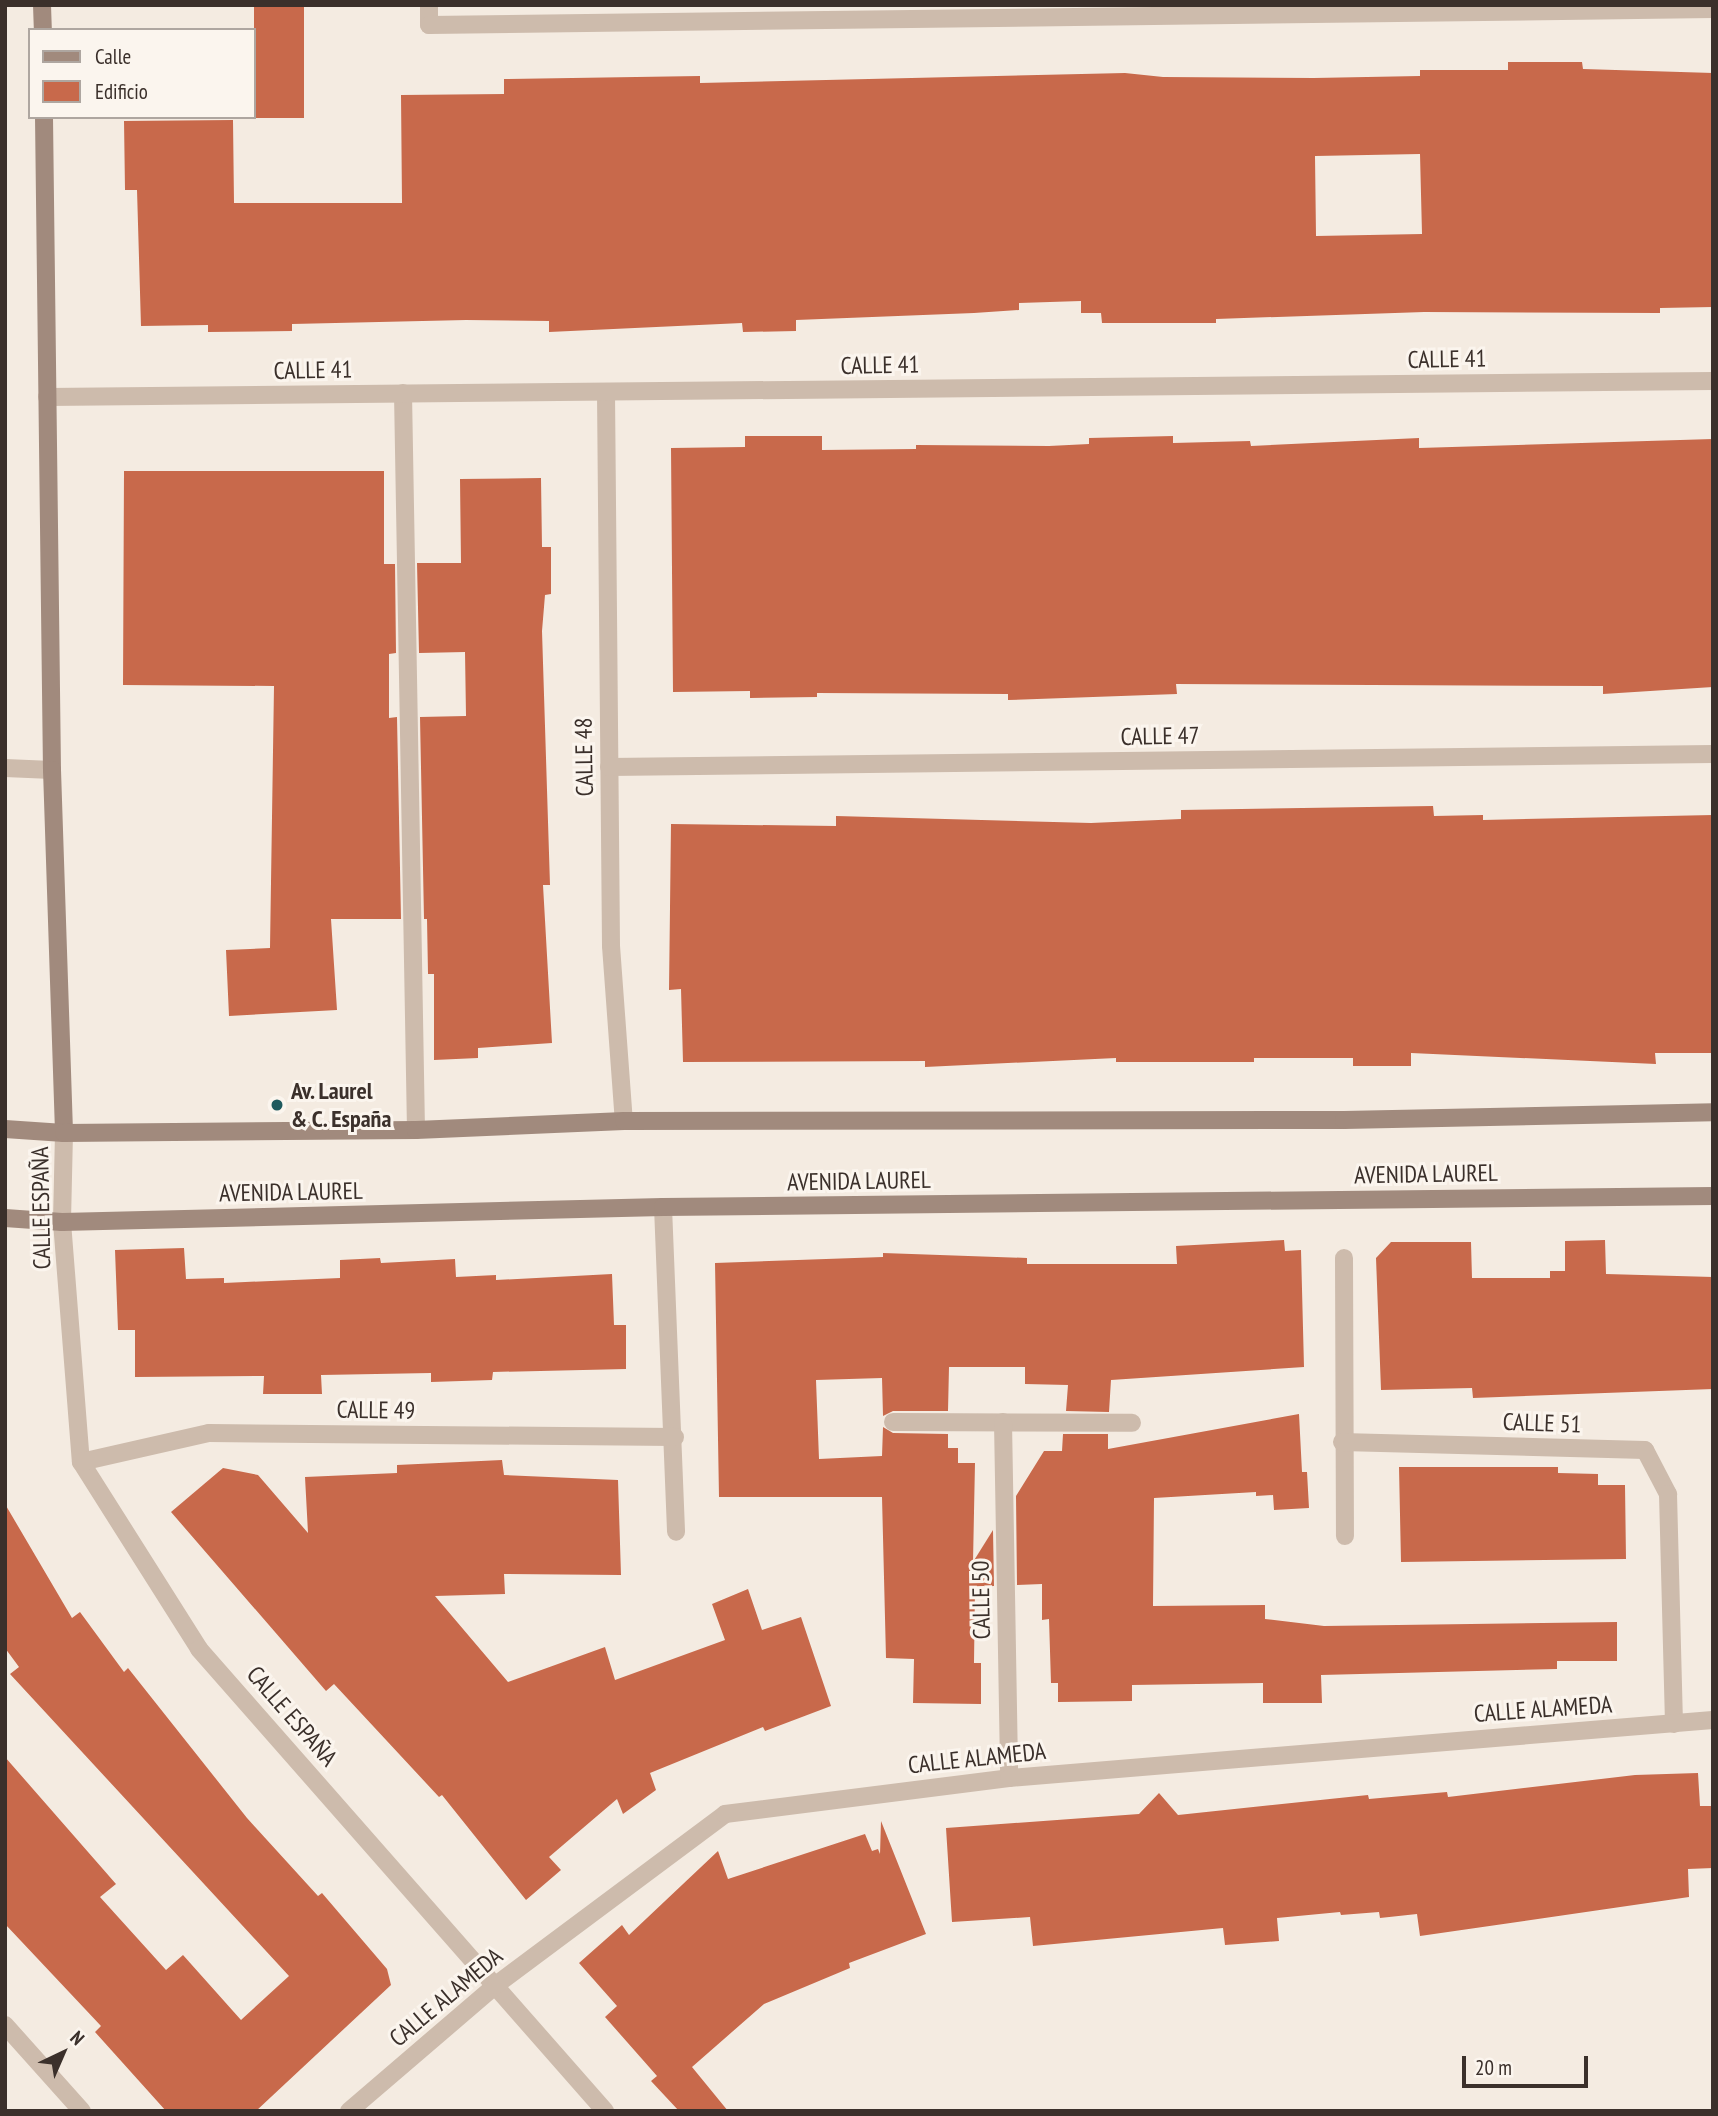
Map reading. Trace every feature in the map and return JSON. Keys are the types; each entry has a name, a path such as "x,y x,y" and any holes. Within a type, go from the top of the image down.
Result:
{"street":[{"path":"42,5 43,28"},
{"path":"429,5 429,25 1713,9"},
{"name":"CALLE ESPAÑA","path":"44,119 52,770 64,1133 62,1222 81,1462 200,1648 605,2111"},
{"name":"CALLE 41","path":"47,397 1713,381"},
{"path":"403,393 416,1130"},
{"name":"CALLE 48","path":"607,393 611,946 624,1121"},
{"name":"CALLE 47","path":"609,767 1713,754"},
{"path":"5,768 52,770"},
{"path":"5,1129 64,1133 416,1130 624,1121 1344,1120 1713,1112"},
{"name":"AVENIDA LAUREL","path":"5,1218 62,1222 663,1207 1713,1196"},
{"path":"663,1207 675,1437 676,1532"},
{"path":"1344,1258 1342,1442 1345,1536"},
{"path":"893,1422 1132,1423"},
{"name":"CALLE 50","path":"1003,1422 1009,1778"},
{"name":"CALLE 49","path":"81,1462 209,1433 675,1437"},
{"name":"CALLE 51","path":"1342,1442 1645,1450 1668,1494 1674,1724"},
{"name":"CALLE ALAMEDA","path":"349,2111 496,1985 725,1814 1009,1778 1713,1720"},
{"path":"5,2025 82,2111"}],"building":[{"path":"254,5 304,5 304,118 256,118"},
{"path":"1508,62 1582,62 1583,69 1713,73 1713,307 1660,308 1660,313 1424,312 1216,319 1216,323 1102,323 1101,313 1081,313 1081,301 1019,303 1019,310 974,313 796,320 796,331 743,332 742,323 549,332 549,321 466,320 292,324 292,331 208,332 208,325 141,326 137,190 125,190 124,121 233,120 234,203 402,203 401,95 504,94 504,79 700,76 700,83 1125,73 1163,77 1314,78 1420,76 1420,70 1508,70","holes":["1420,154 1422,234 1316,236 1315,156"]},
{"path":"745,436 822,436 822,450 916,449 916,445 1049,446 1089,444 1089,438 1173,436 1173,443 1250,441 1251,446 1419,438 1419,448 1713,439 1713,687 1603,694 1603,686 1176,684 1177,694 1008,700 1008,694 817,693 817,697 750,698 750,691 673,692 671,448 745,447"},
{"path":"124,471 384,471 384,564 395,564 396,653 389,654 389,718 397,717 401,919 331,919 337,1010 229,1016 226,950 270,948 274,686 123,685"},
{"path":"541,478 542,547 551,547 551,594 545,595 542,631 550,885 543,885 552,1043 478,1048 478,1058 434,1060 434,974 428,974 427,919 424,919 420,717 466,716 465,652 419,653 417,563 461,563 460,479"},
{"path":"1433,806 1434,816 1483,815 1483,820 1713,815 1713,1053 1655,1053 1656,1064 1411,1053 1411,1066 1353,1066 1353,1058 1254,1058 1254,1062 1116,1062 1116,1058 925,1067 925,1061 683,1062 681,989 669,990 671,824 836,826 836,816 1091,823 1181,819 1181,810"},
{"path":"1284,1240 1285,1251 1301,1250 1304,1367 1111,1380 1109,1412 1066,1411 1068,1385 1025,1384 1025,1367 949,1367 948,1411 893,1411 883,1416 882,1378 816,1380 819,1459 882,1456 883,1427 893,1433 948,1434 948,1448 958,1448 958,1463 975,1463 973,1562 993,1530 994,1586 975,1587 974,1663 981,1663 981,1704 913,1703 914,1659 886,1658 882,1497 719,1497 715,1263 883,1257 883,1253 1027,1258 1027,1264 1177,1264 1176,1246"},
{"path":"1605,1240 1606,1274 1713,1277 1713,1389 1473,1398 1472,1388 1381,1390 1376,1258 1391,1242 1471,1242 1472,1278 1550,1278 1550,1271 1565,1271 1565,1241"},
{"path":"184,1248 186,1279 224,1278 224,1283 340,1278 340,1260 380,1258 381,1263 455,1259 456,1277 496,1275 496,1280 612,1274 614,1325 626,1325 626,1369 493,1372 492,1380 431,1382 431,1373 321,1375 322,1394 263,1394 264,1376 135,1377 135,1330 118,1330 115,1250"},
{"path":"1299,1414 1302,1472 1307,1472 1309,1508 1274,1510 1273,1495 1256,1496 1256,1492 1154,1498 1153,1606 1265,1605 1265,1619 1324,1626 1617,1622 1617,1661 1557,1661 1557,1669 1321,1675 1322,1703 1263,1703 1263,1683 1132,1685 1132,1701 1058,1702 1058,1683 1051,1683 1049,1619 1042,1620 1042,1584 1017,1585 1016,1496 1044,1451 1062,1451 1063,1434 1108,1434 1108,1449"},
{"path":"502,1460 504,1475 618,1480 621,1575 504,1574 505,1594 435,1596 508,1682 605,1647 615,1680 725,1640 712,1604 748,1589 762,1630 801,1617 831,1706 765,1731 763,1727 650,1773 656,1790 623,1814 617,1799 549,1857 561,1870 526,1900 442,1795 439,1797 334,1684 326,1691 171,1512 223,1468 258,1475 308,1533 305,1477 397,1473 397,1465"},
{"path":"1399,1467 1558,1467 1558,1473 1598,1474 1598,1485 1625,1485 1626,1559 1401,1562"},
{"path":"5,1504 72,1618 80,1612 124,1672 128,1668 247,1818 318,1896 322,1893 387,1969 391,1985 256,2111 166,2111 95,2032 101,2026 5,1924 5,1757 116,1884 100,1897 166,1970 183,1955 241,2020 289,1976 10,1674 19,1667 5,1648"},
{"path":"1698,1773 1700,1806 1713,1806 1713,1868 1688,1869 1689,1897 1420,1936 1417,1914 1380,1918 1379,1912 1341,1915 1340,1912 1277,1918 1279,1941 1225,1945 1223,1928 1033,1946 1030,1917 952,1922 946,1828 1139,1814 1159,1793 1178,1815 1368,1795 1369,1799 1447,1792 1448,1797 1635,1775"},
{"path":"881,1821 926,1934 849,1963 850,1968 764,2004 692,2067 728,2111 679,2111 651,2081 657,2076 605,2017 617,2006 579,1963 622,1925 629,1935 718,1851 728,1879 865,1834 872,1851 878,1849 880,1854"}],"place":[{"name":"Av. Laurel & C. España","path":"277,1105"}]}
